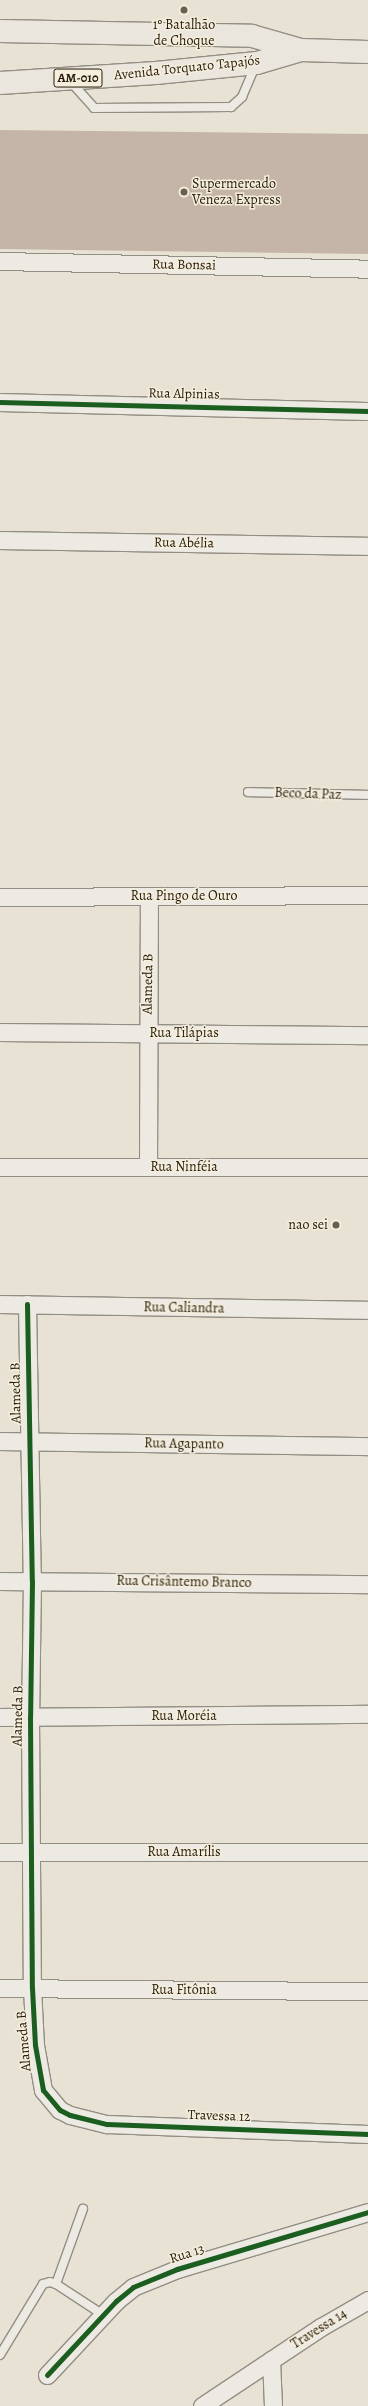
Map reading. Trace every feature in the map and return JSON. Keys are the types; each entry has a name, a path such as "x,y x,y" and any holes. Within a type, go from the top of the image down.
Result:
{"main road":[{"name":"Avenida Torquato Tapajós","path":"0,31 252,36 301,50 368,52"},
{"name":"Avenida Torquato Tapajós","path":"0,83 156,73 257,62 301,50"}],"street":[{"name":"Rua Bonsai","path":"0,260 368,269"},
{"name":"Rua Alpinias","path":"0,402 368,411"},
{"name":"Rua Abélia","path":"0,540 368,546"},
{"name":"Rua Pingo de Ouro","path":"0,897 368,895"},
{"name":"Alameda B","path":"148,1167 149,897"},
{"name":"Rua Tilápias","path":"0,1032 368,1035"},
{"name":"Rua Ninféia","path":"0,1167 368,1167"},
{"name":"Rua Caliandra","path":"0,1304 368,1310"},
{"name":"Alameda B","path":"28,1304 32,1581 30,1717 32,1988 39,2080 49,2099 70,2115"},
{"name":"Rua Agapanto","path":"0,1441 368,1446"},
{"name":"Rua Crisântemo Branco","path":"0,1581 368,1584"},
{"name":"Rua Moréia","path":"0,1716 368,1714"},
{"name":"Rua Amarílis","path":"0,1852 368,1852"},
{"name":"Rua Fitônia","path":"0,1988 368,1991"},
{"name":"Travessa 12","path":"70,2115 84,2121 107,2124 368,2134"},
{"name":"Rua 13","path":"47,2375 102,2314 133,2287 177,2268 368,2212"},
{"name":"Travessa 14","path":"202,2406 271,2360 368,2300"},
{"path":"271,2360 273,2406"}],"lane":[{"path":"68,79 94,108 231,107 242,97 257,62"},
{"name":"Beco da Paz","path":"248,792 368,795"},
{"path":"53,2283 83,2209"},
{"path":"0,2356 43,2284 53,2283 102,2314"}],"building":[{"name":"Supermercado Veneza Express","path":"0,130 368,134 368,254 0,249"}],"cycle path":[{"path":"0,402 368,411"},
{"path":"27,1304 32,1581 30,1717 32,1988 35,2045 43,2090 60,2110 70,2115 107,2124 368,2134"},
{"path":"47,2375 116,2301 133,2287 177,2269 368,2212"}],"place":[{"name":"1º Batalhão de Choque","path":"184,10"},
{"name":"Supermercado Veneza Express","path":"184,192"},
{"name":"nao sei","path":"336,1225"}]}
